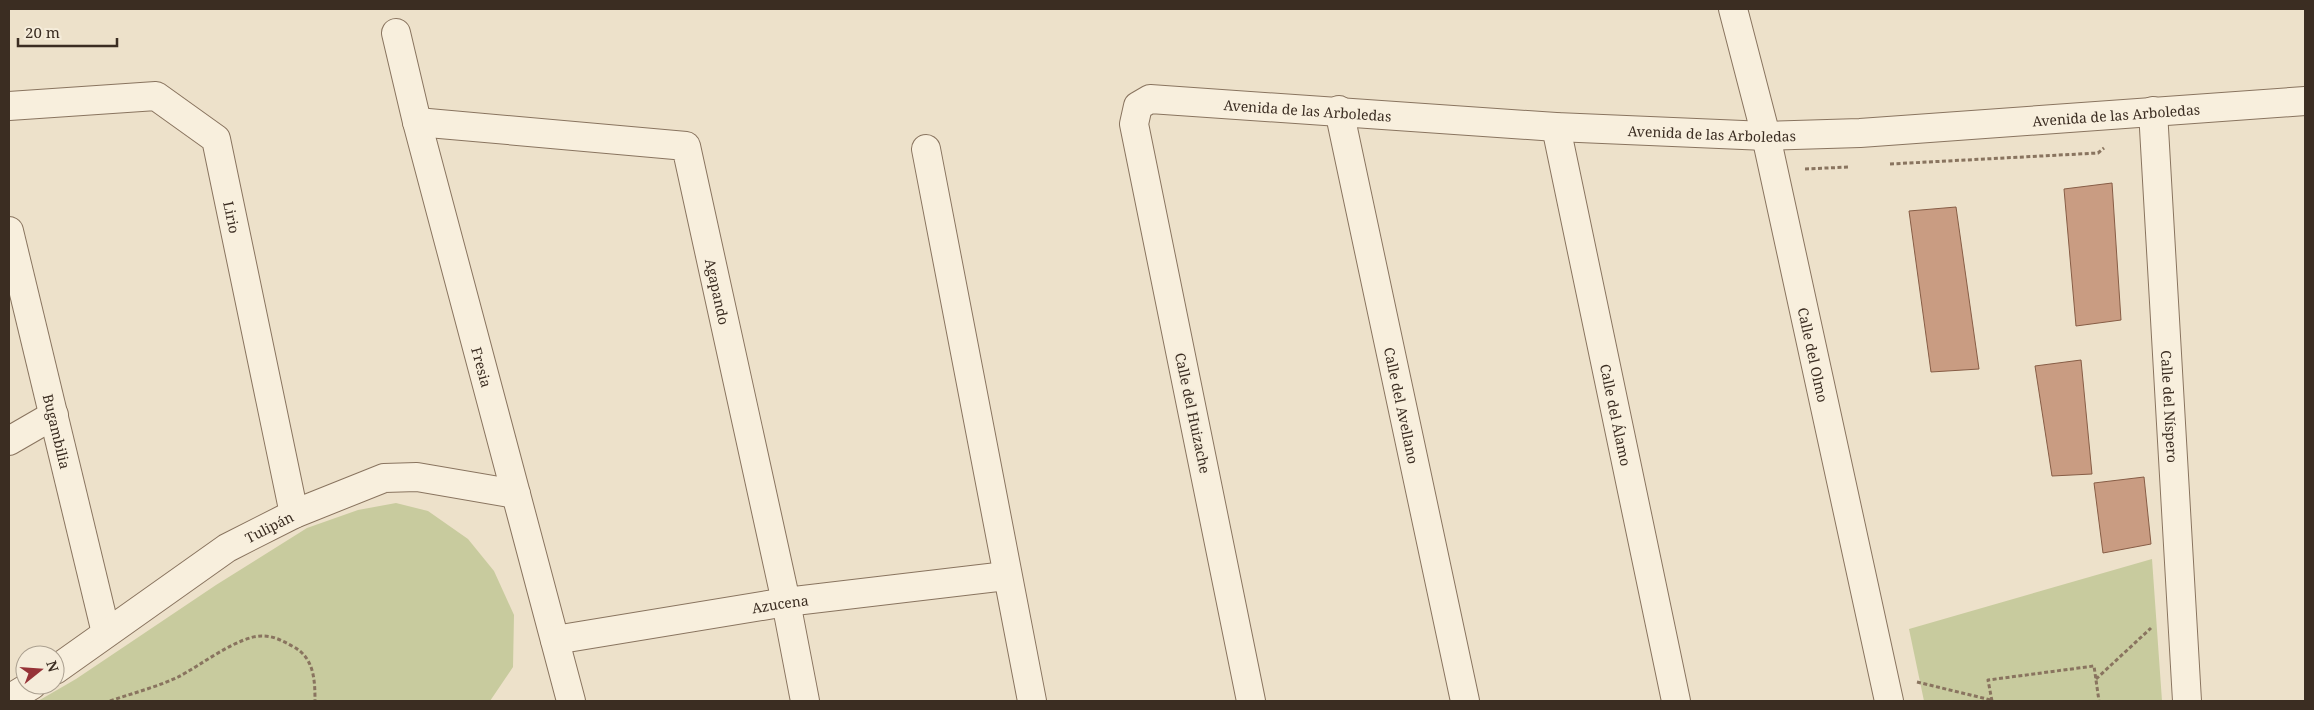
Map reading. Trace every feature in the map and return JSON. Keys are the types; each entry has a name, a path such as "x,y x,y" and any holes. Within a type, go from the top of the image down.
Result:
{"street":[{"name":"Calle del Olmo","path":"1733,9 1766,136 1888,701"},
{"name":"Fresia","path":"396,33 417,122 555,640 566,699"},
{"name":"Lirio","path":"9,106 156,96 216,139 294,514"},
{"name":"Avenida de las Arboledas","path":"1134,124 1138,106 1150,99 1340,110 1556,127 1766,136 1860,133 2305,101"},
{"name":"Calle del Avellano","path":"1340,110 1465,701"},
{"name":"Calle del Níspero","path":"2153,111 2188,701"},
{"name":"Agapando","path":"417,122 686,146 786,602 805,701"},
{"name":"Calle del Huizache","path":"1134,124 1251,701"},
{"name":"Calle del Álamo","path":"1556,127 1676,701"},
{"path":"926,149 1006,576 1032,701"},
{"name":"Bugambilia","path":"9,232 106,633"},
{"path":"9,441 54,415"},
{"name":"Tulipán","path":"65,663 226,548 294,514 384,478 418,476 516,494"},
{"name":"Azucena","path":"555,640 786,602 1006,576"}],"path":[{"path":"1883,165 2098,152 2105,147"},
{"path":"1795,170 1854,166"},
{"path":"2096,679 2158,622"},
{"path":"110,701 178,677 222,650 262,636 279,639 298,649 311,664 315,676 315,701"},
{"path":"1909,680 1991,701 1988,680 2094,666 2099,701"}],"green space":[{"path":"396,503 428,511 468,539 494,571 514,615 513,667 490,701 38,701 48,695 65,695 65,685 216,585 307,528 358,510"},
{"path":"2152,559 2162,701 1924,701 1909,629"}],"building":[{"path":"2112,183 2121,320 2076,326 2064,189"},
{"path":"1956,207 1979,369 1931,372 1909,211"},
{"path":"2081,360 2092,474 2052,476 2035,366"},
{"path":"2144,477 2151,544 2103,553 2094,483"}]}
